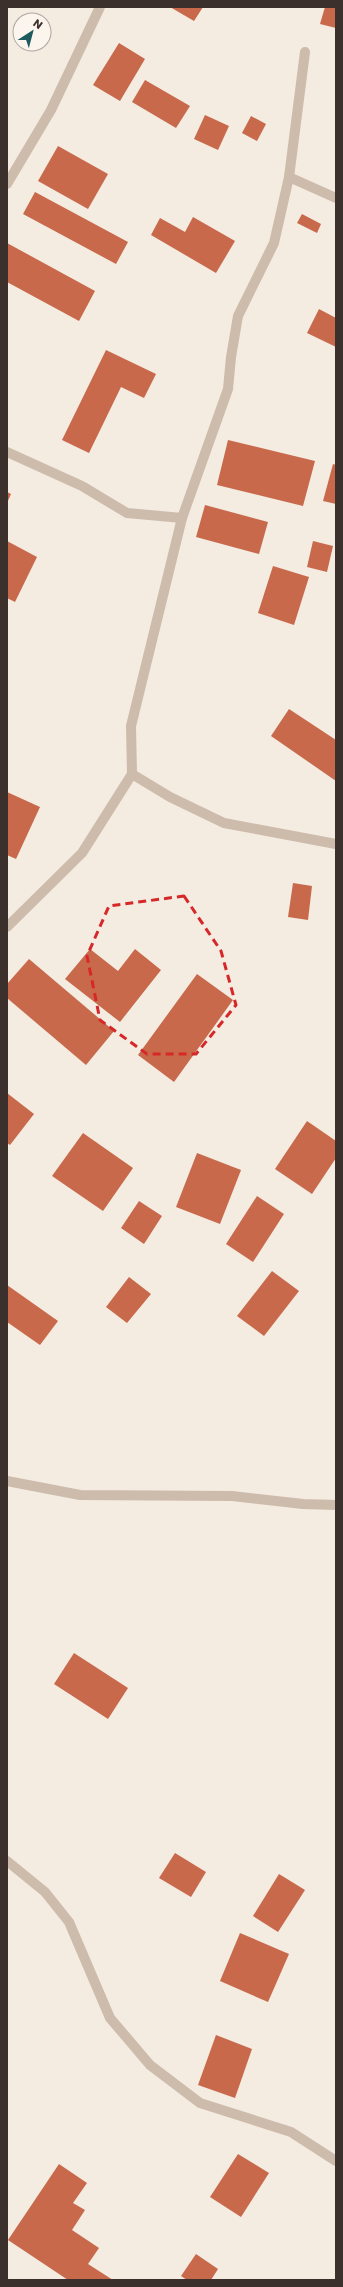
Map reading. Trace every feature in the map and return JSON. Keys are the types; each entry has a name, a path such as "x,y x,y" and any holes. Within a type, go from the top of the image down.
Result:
{"street":[{"path":"7,184 51,110 100,7"},
{"path":"7,927 82,853 132,774 131,726 182,518 228,389 231,357 238,316 274,243 289,176 305,52"},
{"path":"289,176 336,198"},
{"path":"7,452 82,486 127,513 182,518"},
{"path":"132,774 170,797 224,823 336,844"},
{"path":"7,1481 80,1495 232,1496 302,1504 336,1505"},
{"path":"7,1861 45,1892 70,1922 110,2018 150,2065 200,2102 291,2132 336,2160"}],"highlighted area":[{"path":"184,896 221,951 236,1005 196,1054 147,1054 100,1020 87,956 109,906"}],"building":[{"path":"170,7 203,7 194,21"},
{"path":"325,7 336,7 336,28 320,24"},
{"path":"119,43 145,59 120,101 93,85"},
{"path":"145,80 190,106 176,128 132,102"},
{"path":"205,115 229,126 218,150 194,139"},
{"path":"251,116 266,124 257,141 242,133"},
{"path":"58,146 108,174 88,209 38,181"},
{"path":"35,192 128,242 116,264 23,214"},
{"path":"302,214 321,224 317,233 297,223"},
{"path":"193,217 235,241 216,273 151,235 160,218 185,232"},
{"path":"7,243 95,291 79,321 7,282"},
{"path":"319,309 336,318 336,347 307,333"},
{"path":"106,350 156,374 144,398 121,387 89,453 62,440"},
{"path":"228,440 315,461 303,506 217,485"},
{"path":"333,464 336,465 336,504 323,501"},
{"path":"7,492 11,494 7,503"},
{"path":"205,505 268,522 259,554 196,537"},
{"path":"7,541 37,557 15,602 7,598"},
{"path":"313,541 333,546 327,572 307,567"},
{"path":"273,566 309,577 294,625 258,613"},
{"path":"289,709 336,740 336,781 271,736"},
{"path":"7,792 40,807 16,859 7,855"},
{"path":"293,883 312,886 308,920 288,917"},
{"path":"90,949 118,971 135,949 161,970 120,1022 65,979"},
{"path":"29,959 114,1031 86,1065 7,998 7,984"},
{"path":"197,974 233,1000 174,1082 138,1055"},
{"path":"7,1093 34,1114 10,1145 7,1143"},
{"path":"307,1121 336,1141 336,1158 312,1194 275,1169"},
{"path":"83,1133 133,1168 103,1211 52,1176"},
{"path":"197,1153 241,1170 220,1224 176,1207"},
{"path":"257,1196 284,1214 253,1262 226,1244"},
{"path":"139,1201 162,1216 144,1244 121,1228"},
{"path":"272,1271 299,1291 264,1336 237,1316"},
{"path":"129,1277 151,1294 127,1323 106,1307"},
{"path":"7,1285 58,1321 40,1345 7,1322"},
{"path":"74,1653 128,1688 108,1719 54,1684"},
{"path":"175,1853 206,1872 191,1897 159,1878"},
{"path":"279,1874 305,1890 278,1932 253,1916"},
{"path":"240,1933 289,1954 268,2002 220,1981"},
{"path":"216,2035 252,2049 235,2098 198,2085"},
{"path":"238,2154 269,2173 241,2217 210,2197"},
{"path":"59,2164 87,2183 73,2203 85,2210 72,2230 99,2248 88,2264 113,2280 68,2280 8,2240"},
{"path":"196,2254 218,2269 211,2280 187,2280 181,2276"}]}
